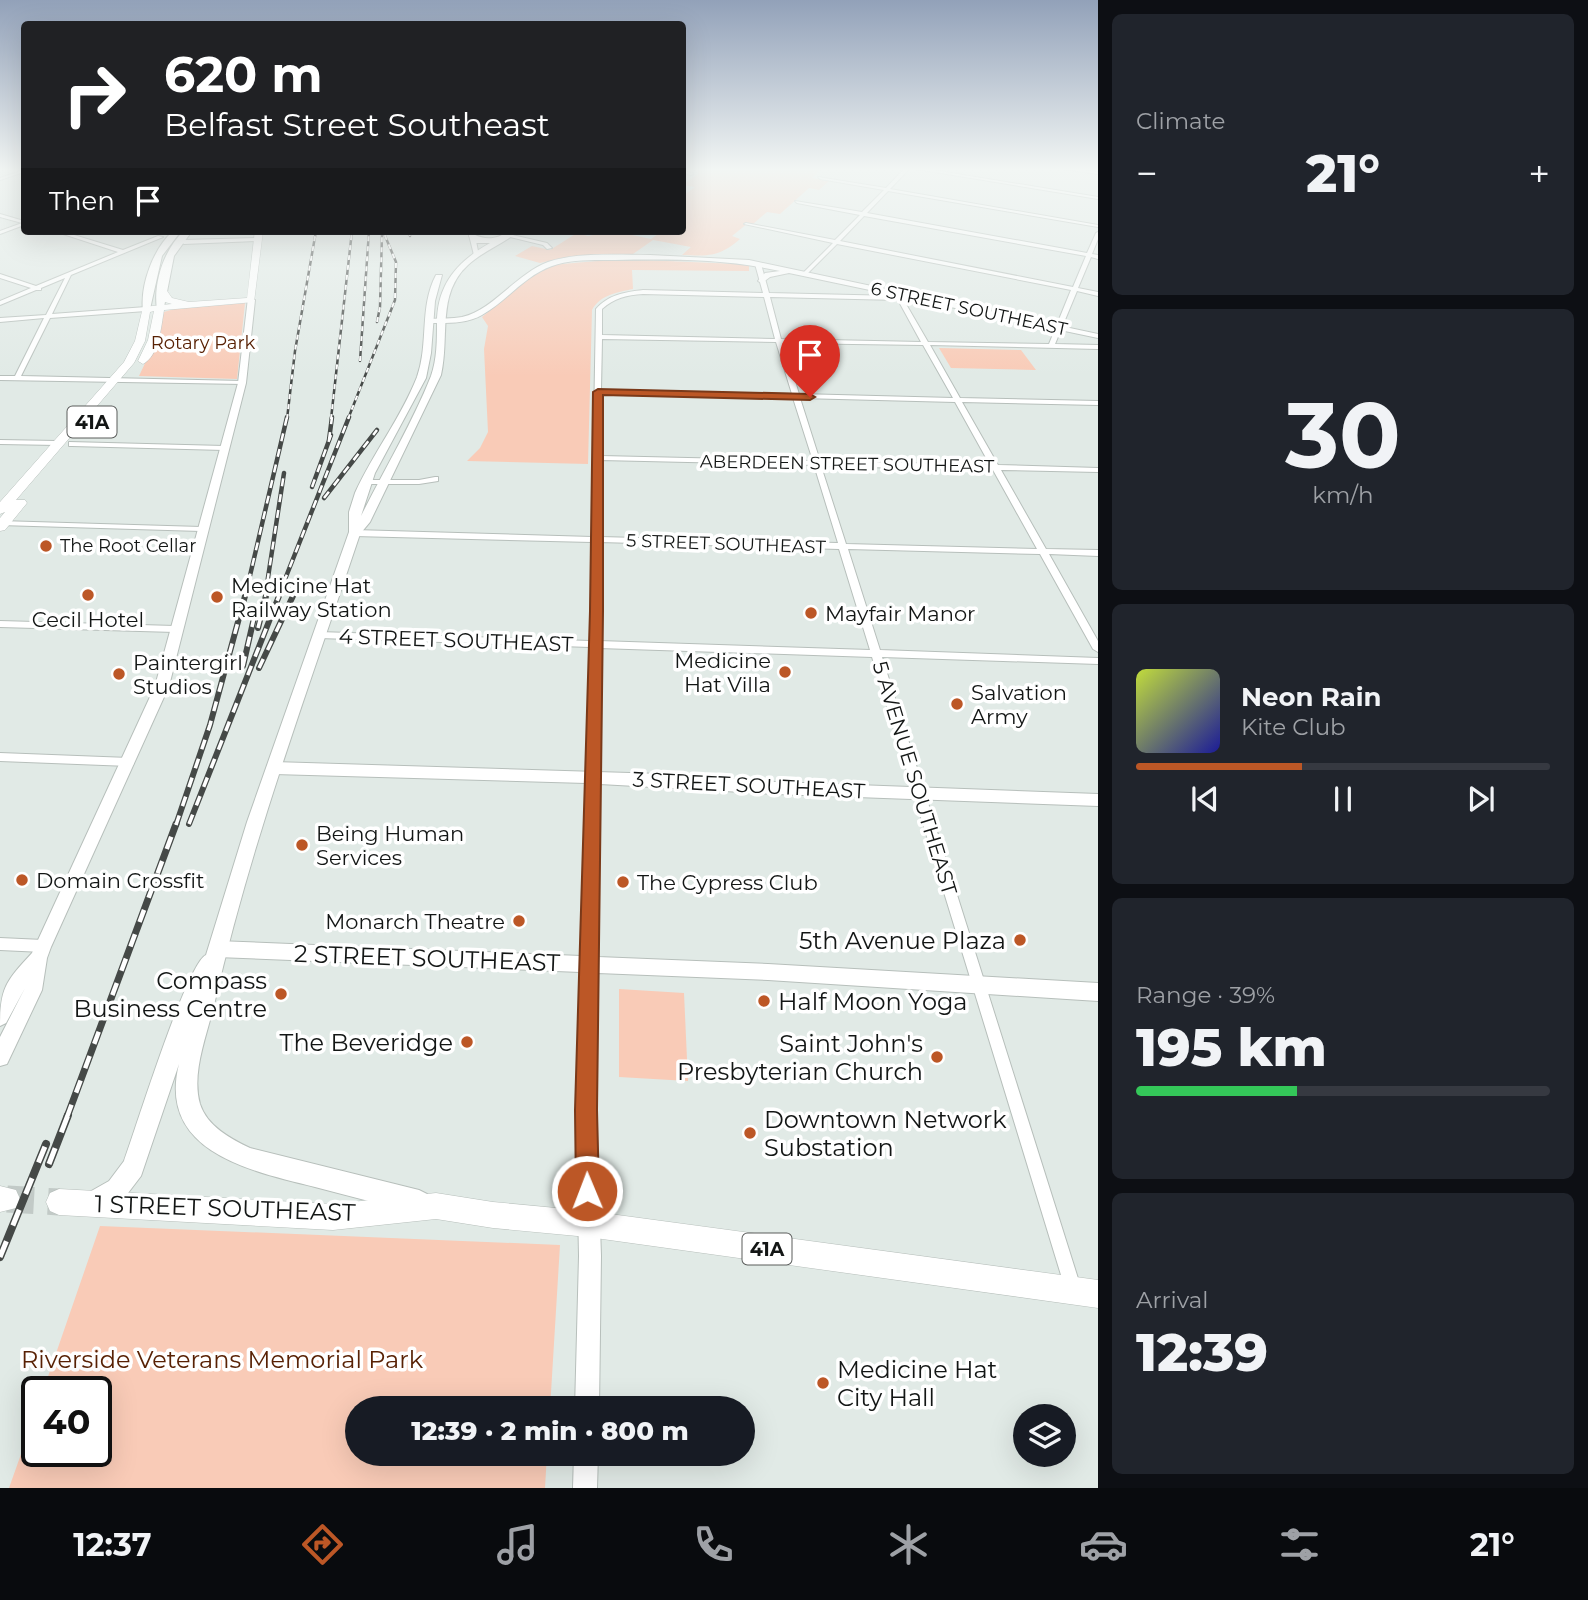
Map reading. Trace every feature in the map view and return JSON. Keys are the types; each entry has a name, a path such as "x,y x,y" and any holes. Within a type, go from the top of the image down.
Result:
{"main road":[{"path":"169,237 156,258 146,309 251,300 258,237"},
{"path":"159,307 169,251 180,237"},
{"path":"475,237 479,241 493,240"},
{"path":"436,1206 248,1159 221,1146 203,1129 190,1109 186,1079 217,949 274,768 354,533 354,522 366,482 423,375 445,286 460,267 500,237"},
{"path":"476,253 503,237"},
{"path":"162,290 164,296 171,301 195,304"},
{"name":"41A","path":"1,521 130,381 153,340 159,307"},
{"name":"41A","path":"1,521 57,443 129,363 140,341 146,309"},
{"path":"354,533 364,523 381,482 436,375 441,352 435,321"},
{"path":"88,1203 117,1189 133,1168 197,981 217,949"},
{"name":"1 STREET SOUTHEAST","path":"59,1202 333,1217 436,1206 1086,1292"}],"street":[{"path":"77,237 123,252"},
{"path":"0,303 159,237"},
{"path":"184,243 235,237"},
{"path":"473,237 476,253"},
{"path":"525,237 549,248"},
{"path":"813,237 1098,294"},
{"path":"805,274 840,237"},
{"path":"989,237 1098,257"},
{"path":"1051,346 1096,237"},
{"name":"6 STREET SOUTHEAST","path":"435,321 462,320 479,314 532,272 559,261 635,257 732,260 758,264 1098,336"},
{"name":"5 AVENUE SOUTHEAST","path":"758,264 779,341 980,986 1014,1106 1086,1292"},
{"path":"762,281 768,275 793,271"},
{"path":"17,378 45,317 69,275"},
{"path":"0,276 53,293 56,297"},
{"path":"587,1396 590,1256 586,1110 597,540 598,337 599,309 602,304 620,296 643,292 898,295 1098,649"},
{"path":"0,1017 15,986 40,952 162,685 201,529 242,383 251,300"},
{"path":"0,320 146,309"},
{"path":"598,337 1098,347"},
{"path":"0,378 242,383"},
{"path":"598,392 1098,403"},
{"path":"0,442 57,443"},
{"path":"72,444 224,448"},
{"name":"ABERDEEN STREET SOUTHEAST","path":"597,458 1098,470"},
{"path":"366,482 435,479"},
{"path":"1,521 201,529"},
{"name":"5 STREET SOUTHEAST","path":"354,533 1098,553"},
{"path":"0,624 175,629"},
{"name":"4 STREET SOUTHEAST","path":"319,635 1098,661"},
{"path":"0,757 129,762"},
{"name":"3 STREET SOUTHEAST","path":"274,768 593,778 1098,800"},
{"path":"0,944 40,952"},
{"name":"2 STREET SOUTHEAST","path":"217,949 781,973 1098,992"},
{"path":"0,1057 33,990 40,952"},
{"path":"585,1488 586,1466"}],"green space":[{"path":"570,237 740,239 726,249 700,255 682,255 691,247 653,240 633,254 566,257 540,263 515,256 532,246 550,250"},
{"path":"620,259 737,264 749,266 749,271 632,270 633,289 610,295 595,305 592,310 588,464 467,461 480,448 488,432 484,349 488,326 482,317 528,279 551,265"},
{"name":"Rotary Park","path":"245,303 237,379 139,376 156,340 164,312"},
{"path":"939,348 1021,350 1036,370 951,368"},
{"path":"619,989 684,993 688,1081 619,1077"},
{"name":"Riverside Veterans Memorial Park","path":"100,1226 560,1245 551,1396 345,1396 345,1466 546,1466 545,1488 9,1488 21,1454 21,1467 112,1467 112,1376 48,1376"}],"tunnel":[{"path":"7,1199 59,1202"}],"railway":[{"path":"287,419 295,351 315,237"},
{"path":"331,419 351,237"},
{"path":"360,361 369,237"},
{"path":"377,322 380,307 382,237"},
{"path":"348,419 395,300 396,262 386,237"},
{"path":"245,597 287,417"},
{"path":"329,440 332,417"},
{"path":"278,597 349,417"},
{"path":"324,498 377,430"},
{"path":"312,487 331,435"},
{"path":"265,597 284,473"},
{"path":"292,597 296,589"},
{"path":"176,825 210,725 245,596"},
{"path":"258,628 266,596"},
{"path":"189,824 279,596"},
{"path":"259,668 293,596"},
{"path":"243,666 254,618"},
{"path":"67,1117 176,824"},
{"path":"49,1164 68,1115"},
{"path":"0,1257 46,1144"}],"place":[{"name":"The Root Cellar","path":"46,546"},
{"name":"Cecil Hotel","path":"88,595"},
{"name":"Medicine Hat Railway Station","path":"217,597"},
{"name":"Mayfair Manor","path":"811,613"},
{"name":"Medicine Hat Villa","path":"785,672"},
{"name":"Paintergirl Studios","path":"119,674"},
{"name":"Salvation Army","path":"957,704"},
{"name":"Being Human Services","path":"302,845"},
{"name":"Domain Crossfit","path":"22,880"},
{"name":"The Cypress Club","path":"623,882"},
{"name":"Monarch Theatre","path":"519,921"},
{"name":"5th Avenue Plaza","path":"1020,940"},
{"name":"Compass Business Centre","path":"281,994"},
{"name":"Half Moon Yoga","path":"764,1001"},
{"name":"The Beveridge","path":"467,1042"},
{"name":"Saint John's Presbyterian Church","path":"937,1057"},
{"name":"Downtown Network Substation","path":"750,1133"},
{"name":"Medicine Hat City Hall","path":"823,1383"}],"route":[{"path":"587,1191 586,1110 595,706 598,392 810,397"}]}
